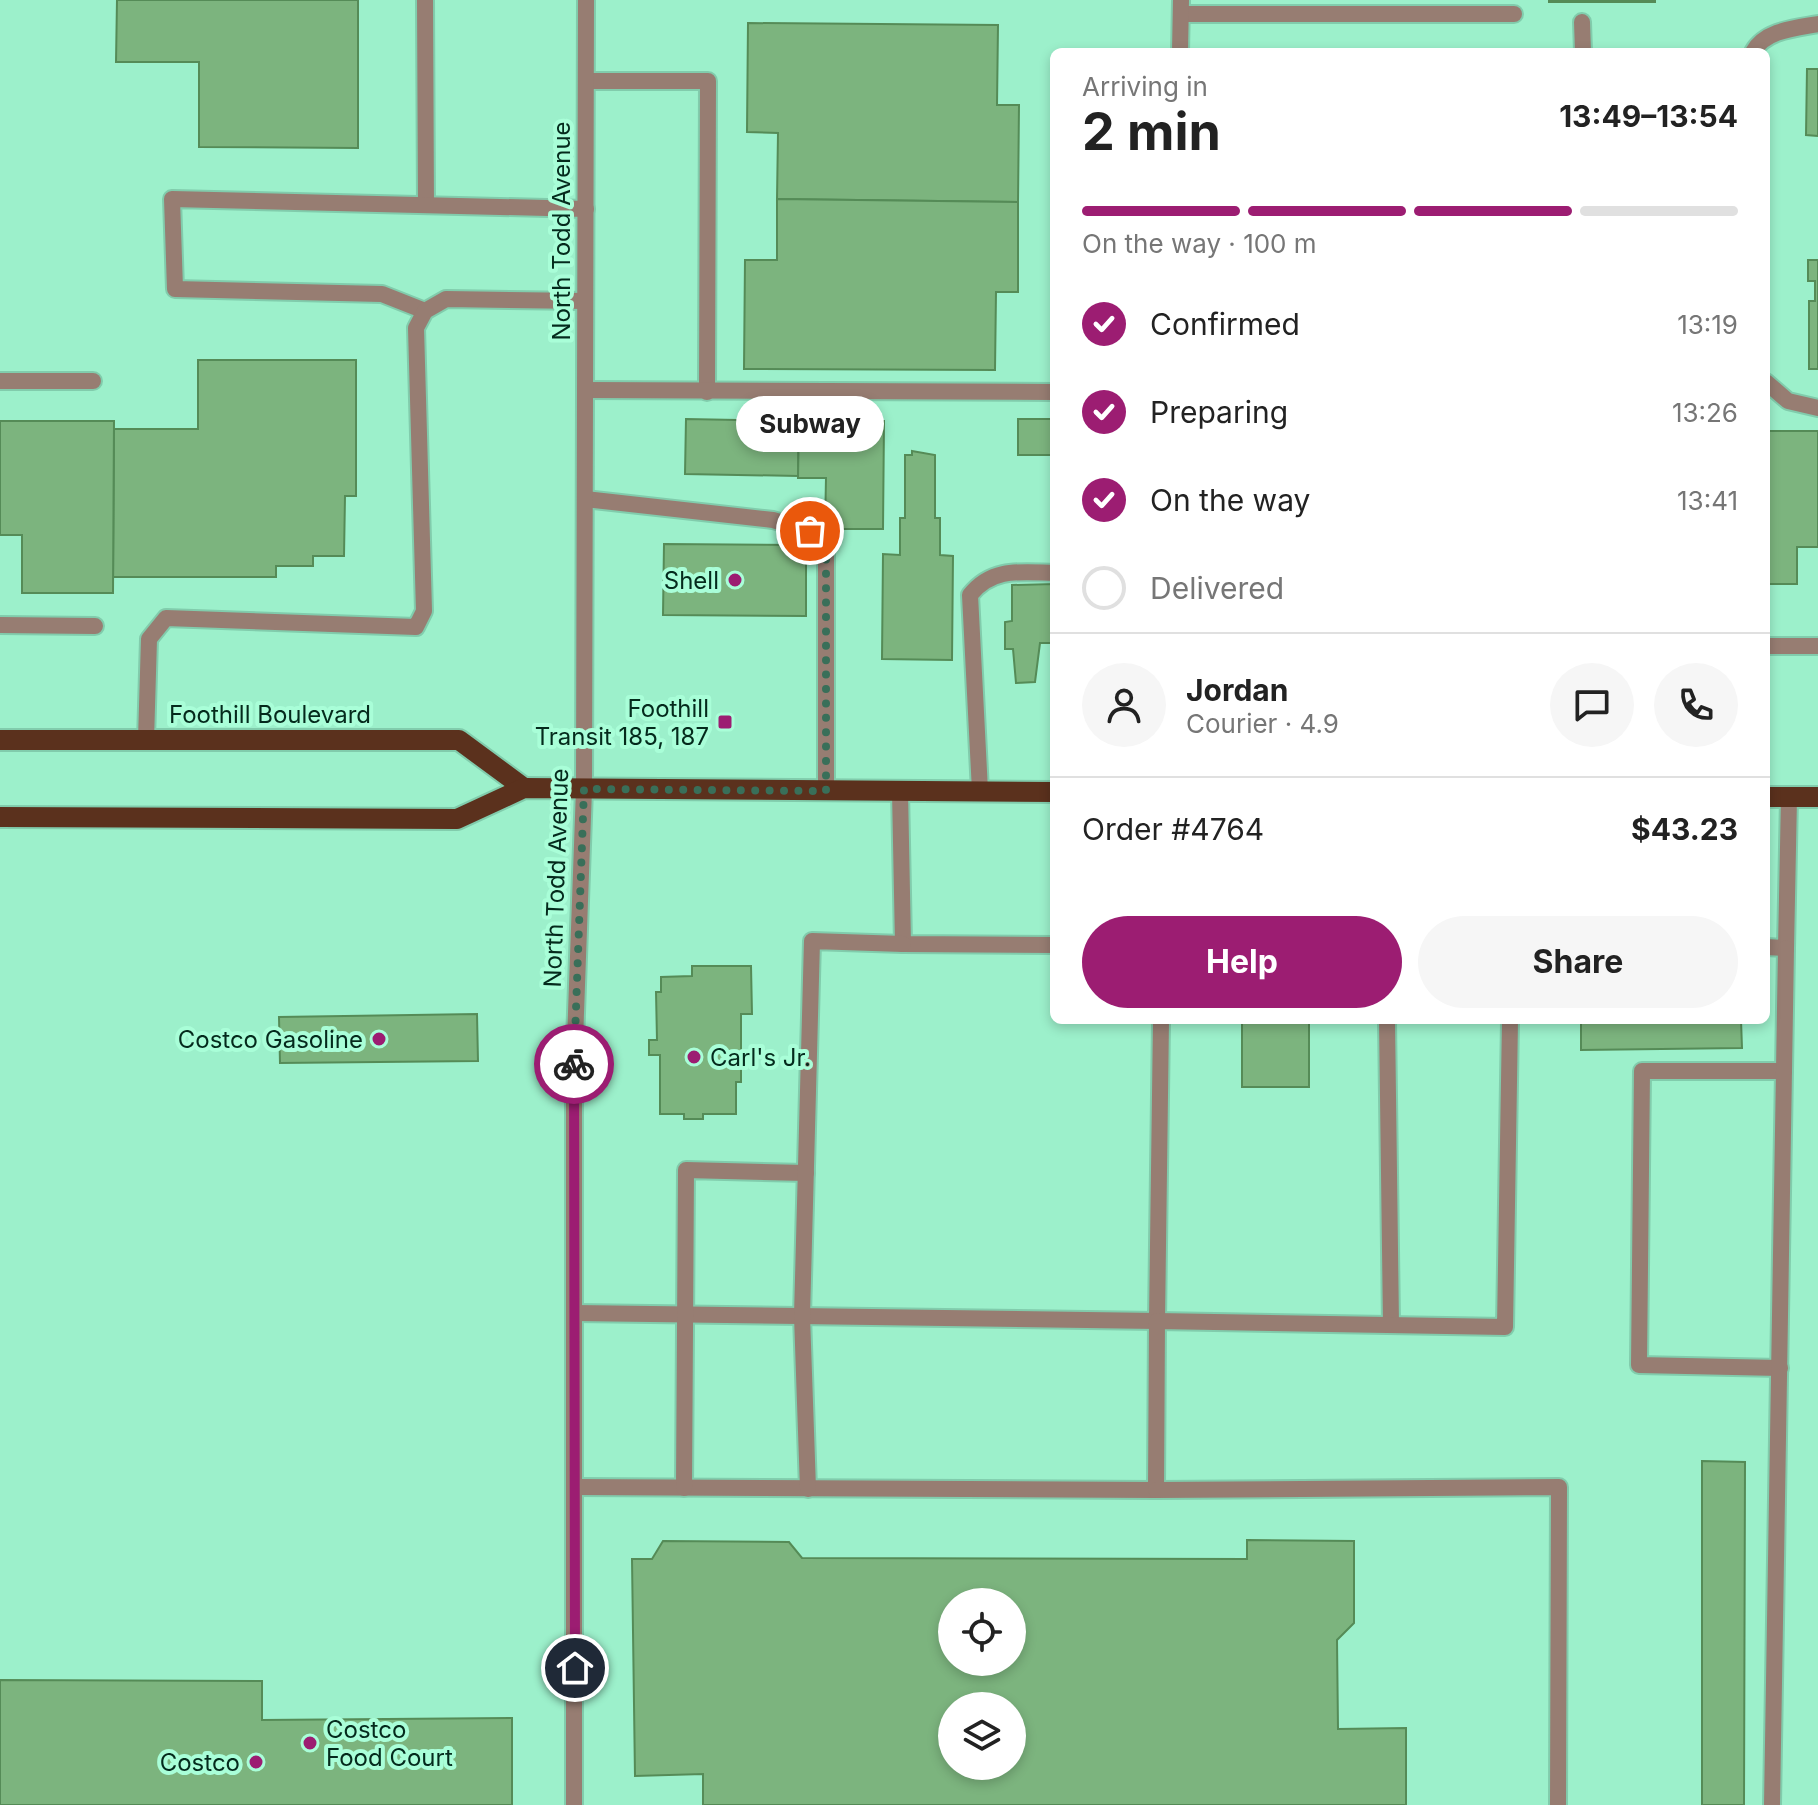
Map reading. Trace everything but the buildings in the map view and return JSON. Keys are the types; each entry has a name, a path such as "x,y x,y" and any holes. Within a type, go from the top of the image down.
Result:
{"main road":[{"name":"Foothill Boulevard","path":"0,740 459,740 524,788"},
{"path":"0,817 457,819 524,788 1050,792"},
{"path":"1770,797 1818,797"}],"street":[{"path":"425,0 426,205"},
{"name":"North Todd Avenue","path":"574,1805 574,1069 584,789 586,0"},
{"path":"1180,48 1181,7 1514,14"},
{"path":"1582,22 1583,48"},
{"path":"1755,48 1781,30 1818,24"},
{"path":"586,81 708,81 707,392"},
{"path":"425,311 382,294 175,289 172,199 586,209"},
{"path":"146,740 149,639 166,618 416,627 424,611 416,328 425,311 446,299 585,301"},
{"path":"0,381 93,381"},
{"path":"1770,385 1788,401 1818,408"},
{"path":"585,390 1050,392"},
{"path":"585,499 773,520 810,531 826,552 826,791"},
{"path":"980,791 970,595 982,580 996,575 1050,573"},
{"path":"0,625 95,626"},
{"path":"1770,646 1818,646"},
{"path":"900,791 903,944"},
{"path":"1772,1805 1789,797"},
{"path":"808,1489 802,1316 812,941 1050,945"},
{"path":"1770,947 1786,948"},
{"path":"1156,1490 1161,1024"},
{"path":"1387,1024 1391,1325"},
{"path":"575,1313 1505,1327 1510,1024"},
{"path":"1780,1368 1639,1365 1642,1071 1784,1071"},
{"path":"684,1488 686,1170 806,1173"},
{"path":"575,1487 1156,1490 1559,1487 1558,1805"}],"way so far":[{"path":"574,1064 584,789 826,791 826,552 810,531"}],"place":[{"name":"Subway","path":"810,531"},
{"name":"Shell","path":"735,580"},
{"name":"Foothill Transit 185, 187","path":"725,722"},
{"name":"Costco Gasoline","path":"379,1039"},
{"name":"Carl's Jr.","path":"694,1057"},
{"name":"Costco Food Court","path":"310,1743"},
{"name":"Costco","path":"256,1762"}],"route":[{"path":"574,1064 575,1668"}]}
